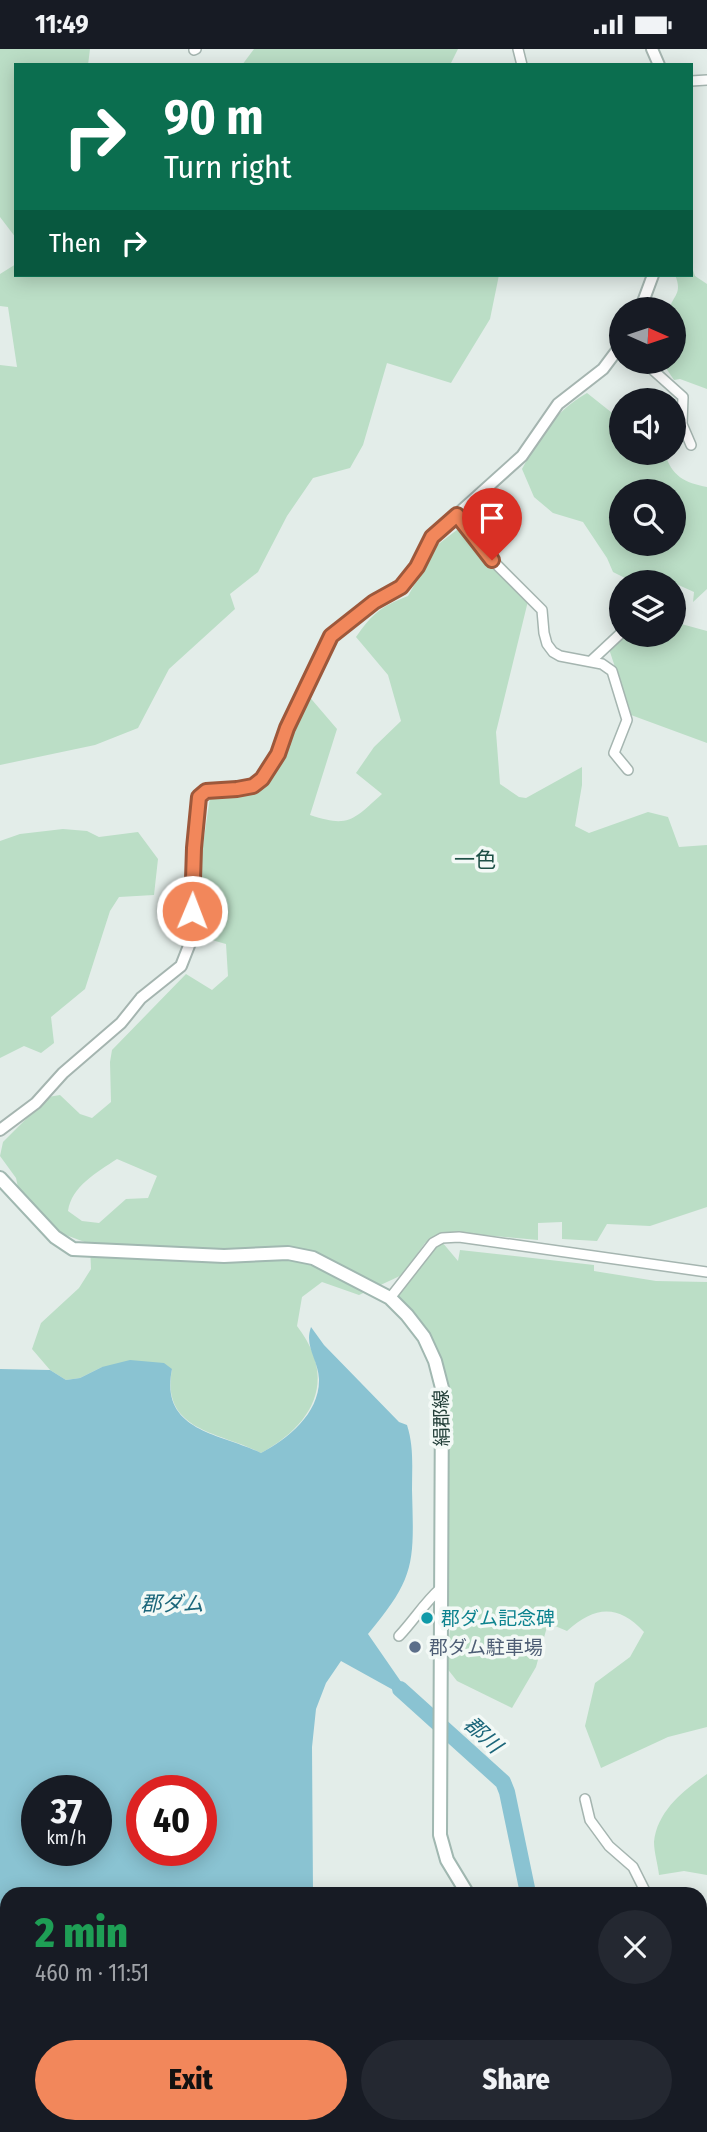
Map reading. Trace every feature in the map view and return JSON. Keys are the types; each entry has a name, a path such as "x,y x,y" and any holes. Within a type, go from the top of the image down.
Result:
{"main road":[{"name":"絹郡線","path":"0,1178 55,1237 73,1249 225,1256 288,1253 313,1258 339,1269 390,1299 424,1337 435,1361 442,1388 440,1835 447,1860 463,1887"}],"street":[{"path":"645,297 652,277"},
{"path":"0,1130 36,1103 63,1073 121,1023 141,997 181,965 192,939 194,848 199,797 206,791 253,786 262,779 278,754 287,728 331,636 374,602 401,587 417,567 432,537 522,456 558,404 603,369 609,361"},
{"path":"658,375 683,397 682,423 691,445"},
{"path":"457,515 477,543 541,610 547,644 554,652 560,656 591,661 612,671 617,681 626,725 614,753 628,770"},
{"path":"591,661 609,644"},
{"path":"390,1299 421,1255 442,1238 472,1238 707,1272"},
{"path":"399,1636 414,1621 425,1603 441,1588"},
{"path":"585,1799 590,1821 609,1846 633,1867 643,1887"}],"green space":[{"path":"0,49 90,49 88,63 14,63 14,235 0,217"},
{"path":"254,49 458,49 451,63 244,63"},
{"path":"14,265 14,277 499,277 490,319 451,383 387,363 363,445 350,468 313,478 287,516 258,572 230,594 235,609 169,669 138,728 95,745 0,765 0,365 17,367 8,307 0,306 0,274"},
{"path":"693,270 695,276 707,284 707,389 680,379 674,380 671,375 686,375 686,297 675,297 678,286 676,277 693,277"},
{"path":"587,393 609,410 609,465 670,465 675,473 684,479 609,479 609,556 686,556 686,480 707,487 707,589 693,602 694,592 686,588 686,570 612,570 583,522 553,513 534,497 522,469 549,426 565,409"},
{"path":"462,526 509,569 528,601 496,732 500,784 519,797 526,798 582,767 582,785 575,826 589,833 648,812 668,817 679,847 707,845 707,1207 650,1226 607,1224 597,1241 562,1239 562,1222 538,1223 538,1240 473,1234 443,1236 425,1243 402,1275 359,1295 322,1282 302,1297 297,1326 309,1345 316,1364 318,1382 314,1399 295,1428 261,1453 212,1434 184,1418 175,1406 171,1390 172,1369 102,1367 80,1378 66,1380 50,1370 32,1349 41,1323 79,1288 91,1269 90,1244 63,1234 19,1192 16,1178 0,1156 3,1142 48,1097 60,1095 80,1114 92,1118 111,1102 112,1050 186,974 212,990 228,976 226,944 201,937 203,919 200,866 210,797 260,791 279,767 307,694 337,729 310,815 334,821 350,819 382,794 356,773 374,747 401,721 388,675 356,637 378,612 408,596 436,546","holes":["117,1159 157,1176 148,1198 126,1199 99,1223 82,1221 68,1211 70,1202 80,1187"]},
{"path":"686,625 707,631 707,743 631,715 608,646 686,647"},
{"path":"63,829 87,831 99,837 138,832 158,859 154,895 119,897 110,911 85,989 51,1017 54,1043 41,1053 24,1046 0,1058 0,841 20,834"},
{"path":"442,1242 458,1261 460,1250 594,1265 594,1271 656,1281 707,1282 707,1727 668,1737 601,1768 585,1726 595,1683 630,1657 644,1632 616,1613 597,1613 567,1631 548,1623 536,1667 512,1708 457,1681 446,1667 450,1629 468,1614 449,1625 448,1399 437,1351 396,1298 426,1255"},
{"path":"707,1774 707,1875 684,1871 659,1875 654,1842 660,1821 681,1794"}],"water":[{"name":"郡ダム","path":"311,1327 324,1345 399,1422 407,1425 412,1465 412,1553 404,1583 368,1634 415,1702 341,1661 326,1683 316,1709 312,1747 313,1887 0,1887 0,1369 50,1370 66,1380 80,1378 102,1367 130,1360 164,1363 172,1369 170,1390 175,1406 184,1418 212,1434 261,1453 291,1432 308,1414 314,1403 319,1379 310,1347"}],"waterway":[{"name":"郡川","path":"400,1689 503,1782 527,1887"}],"place":[{"name":"郡ダム記念碑","path":"427,1618"},
{"name":"郡ダム駐車場","path":"415,1647"}],"district":[{"name":"一色","path":"475,860"}],"route":[{"path":"192,911 199,797 215,788 237,789 253,786 270,770 331,636 374,602 401,587 417,567 432,537 457,515 492,560"}]}
